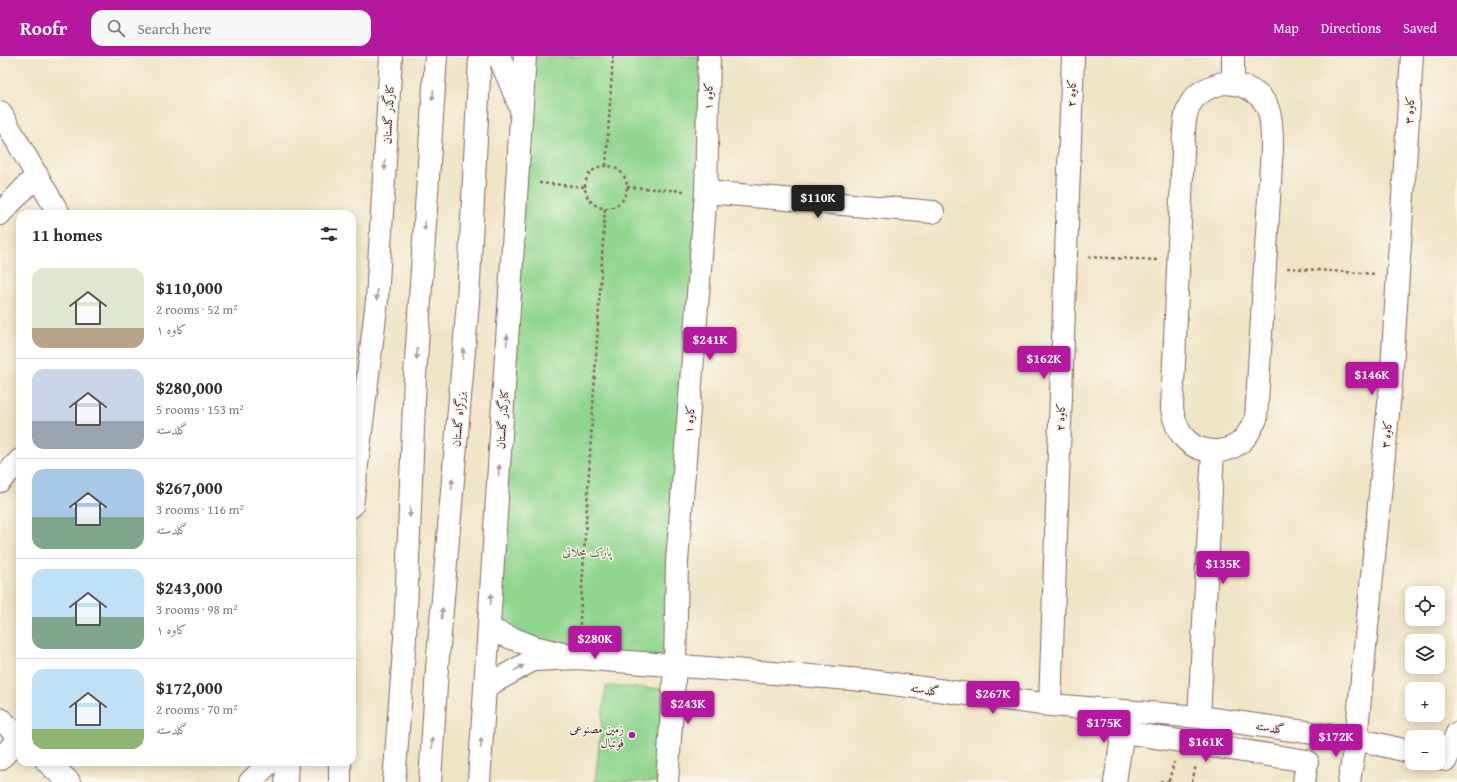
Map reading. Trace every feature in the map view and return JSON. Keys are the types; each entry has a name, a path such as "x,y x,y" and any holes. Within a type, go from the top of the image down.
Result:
{"main road":[{"name":"کنارگذر گلستان","path":"356,473 377,300 391,56"},
{"path":"394,782 405,638 415,376 436,56"},
{"name":"بزرگراه گلستان","path":"430,782 437,669 468,302 480,56"},
{"path":"499,56 522,109"},
{"name":"کنارگذر گلستان","path":"479,782 525,56"},
{"name":"کاوه ۱","path":"667,782 675,666 677,562 706,192 709,56"},
{"name":"کاوه ۲","path":"1050,705 1073,56"},
{"path":"1233,56 1233,83"},
{"name":"کاوه ۳","path":"1349,782 1356,739 1391,383 1412,56"},
{"path":"1222,83 1233,83 1251,89 1262,98 1270,114 1272,148 1256,419 1250,432 1238,444 1213,451 1193,446 1182,437 1174,423 1173,416 1172,393 1186,111 1200,92 1211,86 1222,83"},
{"path":"0,112 57,210"},
{"path":"0,214 37,175"},
{"path":"706,192 933,212"},
{"path":"1199,717 1213,451"},
{"path":"0,481 16,464"},
{"path":"489,629 534,647 578,658"},
{"path":"485,687 534,660 578,658"},
{"name":"گلدسته","path":"578,658 863,680 1050,705 1199,717 1356,739 1405,750"},
{"path":"1115,782 1126,711"},
{"path":"0,719 16,733"},
{"path":"1123,732 1307,761 1304,782"},
{"path":"1447,760 1457,733"},
{"path":"0,759 16,741"},
{"path":"51,766 69,782"},
{"path":"250,782 266,766"},
{"path":"286,782 287,766"},
{"path":"340,766 340,782"}],"path":[{"path":"606,166 613,56"},
{"path":"606,166 614,168 620,172 625,179 627,187 625,195 620,202 605,208 590,202 586,194 585,187 586,179 591,172 606,166"},
{"path":"516,181 585,187"},
{"path":"627,187 706,192"},
{"path":"578,658 605,208"},
{"path":"1066,256 1178,261"},
{"path":"1265,267 1398,276"},
{"path":"1160,782 1172,782"}],"green space":[{"name":"پارک محلاتی","path":"524,56 706,56 675,666 489,629"},
{"name":"زمین مصنوعی فوتبال","path":"606,686 668,689 657,782 595,782"}],"place":[{"name":"زمین مصنوعی فوتبال","path":"632,735"}]}
